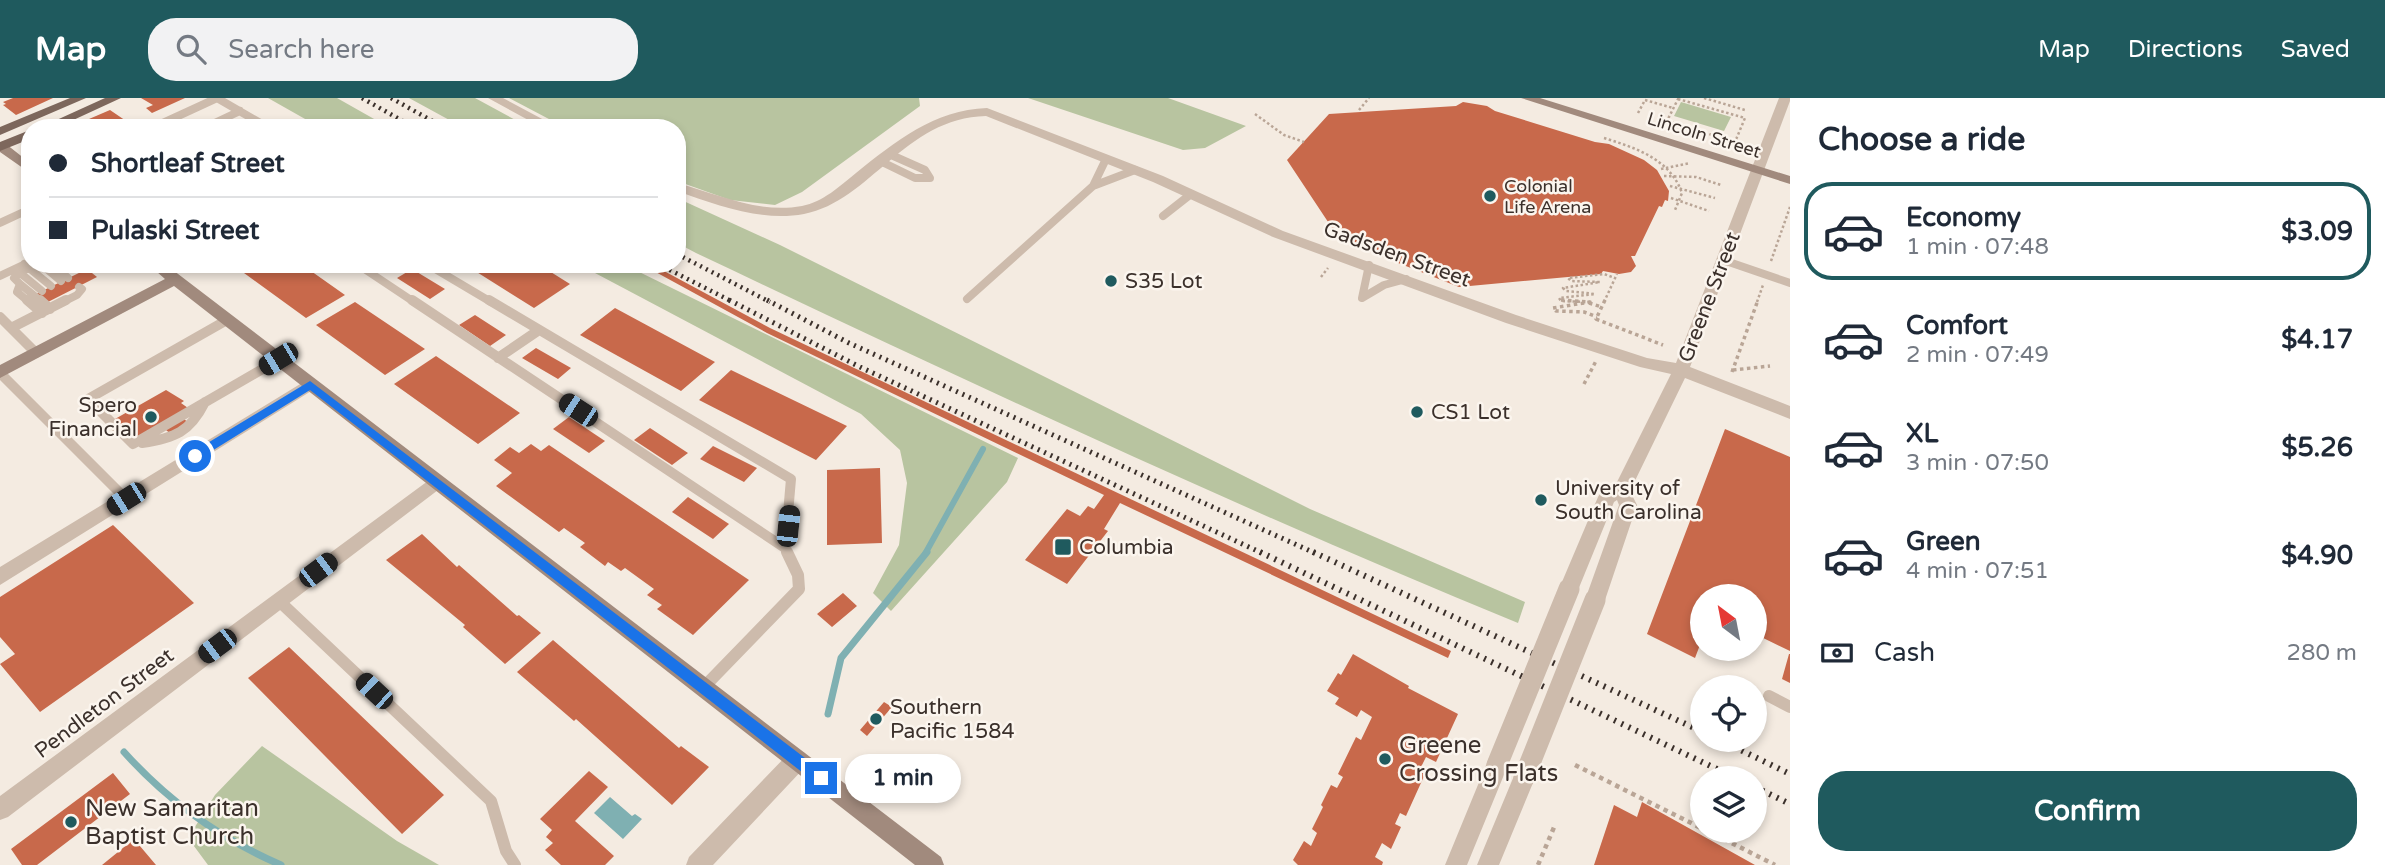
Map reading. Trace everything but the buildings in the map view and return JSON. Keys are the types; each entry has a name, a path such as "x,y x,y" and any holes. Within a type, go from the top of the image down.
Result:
{"main road":[{"path":"28,119 80,98"},
{"path":"67,119 115,98"},
{"path":"44,119 57,113 62,106"},
{"path":"2,129 21,122"},
{"path":"0,147 6,137 21,130"},
{"path":"0,147 21,138"}],"street":[{"path":"495,98 536,119"},
{"name":"Lincoln Street","path":"1527,98 1759,166 1790,170"},
{"name":"Lincoln Street","path":"1560,98 1759,166 1790,180"},
{"name":"Greene Street","path":"1456,865 1607,497 1621,491 1681,370 1785,98"},
{"name":"Gadsden Street","path":"884,158 949,116 971,112 998,115 1135,170 1278,234 1511,319 1646,363 1681,370 1790,413"},
{"path":"0,147 21,162"},
{"path":"686,189 764,211 791,212 825,203 884,158"},
{"path":"166,273 933,865"},
{"path":"0,373 175,280"},
{"path":"0,577 310,384"},
{"name":"Pendleton Street","path":"0,809 436,482"},
{"name":"Greene Street","path":"1488,865 1595,600 1628,505 1621,491"},
{"path":"697,865 797,760"}],"lane":[{"path":"172,119 217,98 254,119"},
{"path":"223,119 240,111"},
{"path":"884,158 925,170 930,178 915,178 884,158"},
{"path":"1093,186 1106,159"},
{"path":"967,299 1093,186 1135,170"},
{"path":"1163,216 1191,194"},
{"path":"0,222 21,213"},
{"path":"1723,260 1790,283"},
{"path":"1369,265 1362,298 1384,285 1406,279"},
{"path":"0,276 21,268"},
{"path":"11,328 62,299 20,284 14,278 21,271"},
{"path":"32,273 47,289"},
{"path":"54,273 65,280 59,273"},
{"path":"370,273 785,548 798,575 799,589 704,688"},
{"path":"442,273 788,476 792,483 785,548"},
{"path":"1,318 36,353"},
{"path":"227,320 88,399 133,444 167,439 195,422 205,402 278,359"},
{"path":"498,358 539,330"},
{"path":"0,373 126,499"},
{"path":"278,600 491,802 506,851 515,865"},
{"path":"1769,696 1790,707"}],"path":[{"path":"1359,110 1369,98"},
{"path":"1698,104 1702,98 1745,110"},
{"path":"1638,113 1646,99 1674,108"},
{"path":"1735,142 1745,118 1678,99 1667,121 1735,142 1740,147"},
{"path":"1255,114 1284,135 1304,142"},
{"path":"1604,138 1667,167 1681,188 1675,211"},
{"path":"1643,158 1657,152"},
{"path":"1661,169 1701,160"},
{"path":"1664,176 1696,177 1721,185"},
{"path":"1670,186 1716,198"},
{"path":"1671,198 1709,211"},
{"path":"1785,221 1790,222"},
{"path":"1597,317 1602,307 1616,276 1604,274 1568,278 1571,281 1611,287"},
{"path":"1600,284 1563,288 1566,291 1595,293 1606,297"},
{"path":"1595,293 1559,298 1561,301 1602,307"},
{"path":"1589,303 1553,308 1556,311 1584,312 1663,345"},
{"path":"1584,384 1599,357"},
{"path":"1733,370 1770,366"},
{"path":"1575,765 1690,822"},
{"path":"1538,865 1555,825"},
{"path":"1732,843 1775,865"}],"green space":[{"path":"268,98 337,98 374,119 305,119"},
{"path":"409,98 475,98 514,119 448,119"},
{"path":"509,98 919,98 920,106 802,192 775,205 730,200 686,184 686,119 549,119"},
{"path":"1028,98 1168,98 1246,126 1205,148 1183,150"},
{"path":"1681,102 1731,117 1724,131 1674,116"},
{"path":"686,202 780,245 1310,509 1525,602 1518,623 1105,444 686,248"},
{"path":"595,273 641,273 1018,458 1007,482 891,611 873,593 899,545 907,483 900,450 861,414"},
{"path":"262,746 397,841 439,865 208,865 188,838 215,795"}],"water":[{"path":"610,797 632,816 635,814 642,819 623,839 594,813"}],"waterway":[{"path":"925,554 983,449"},
{"path":"828,714 841,658 927,552"},
{"path":"124,752 159,787 196,817 237,843 281,865"}],"railway":[{"path":"362,98 399,119"},
{"path":"391,98 429,119"},
{"path":"686,259 770,302"},
{"path":"676,273 733,302"},
{"path":"729,300 860,367 1264,554"},
{"path":"767,300 849,343 1317,554"},
{"path":"1260,552 1711,766"},
{"path":"1313,552 1690,726"},
{"path":"1745,752 1790,774"},
{"path":"1767,793 1790,804"}],"place":[{"name":"Colonial Life Arena","path":"1490,196"},
{"name":"S35 Lot","path":"1111,281"},
{"name":"CS1 Lot","path":"1417,412"},
{"name":"Spero Financial","path":"151,417"},
{"name":"University of South Carolina","path":"1541,500"},
{"name":"Columbia","path":"1063,547"},
{"name":"Southern Pacific 1584","path":"876,719"},
{"name":"Greene Crossing Flats","path":"1385,759"},
{"name":"New Samaritan Baptist Church","path":"71,822"}],"route":[{"path":"195,456 310,384 821,778"}]}
